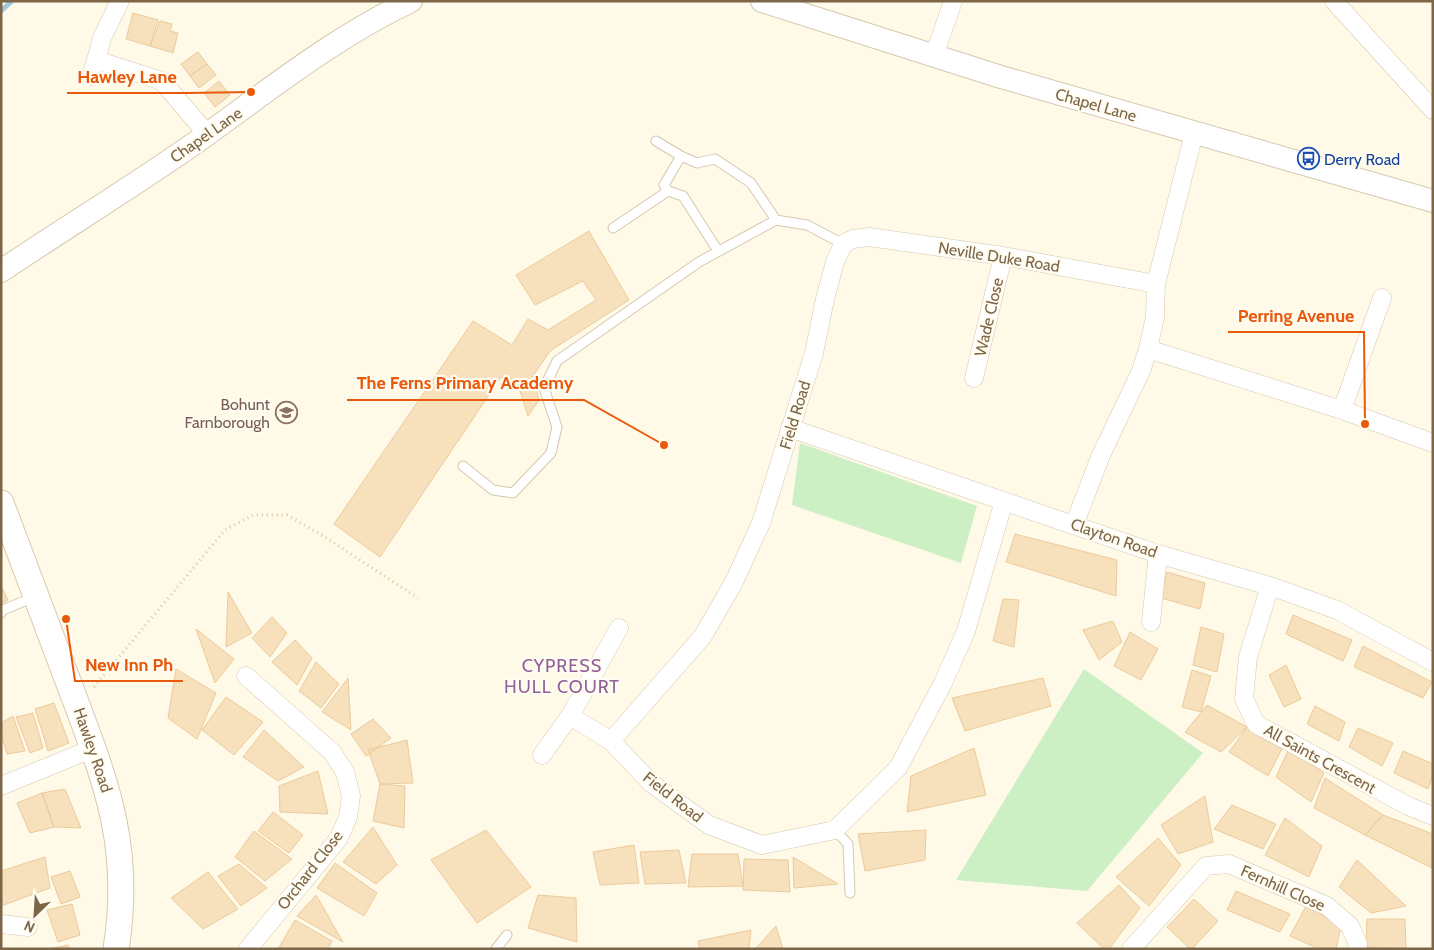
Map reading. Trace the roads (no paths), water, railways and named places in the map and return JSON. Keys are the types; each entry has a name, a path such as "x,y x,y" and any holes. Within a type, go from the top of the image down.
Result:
{"main road":[{"name":"Hawley Road","path":"1,503 6,529 36,596 94,748 108,792 121,856 123,887 116,949"}],"street":[{"path":"120,1 102,38 93,68 162,80 207,134"},
{"name":"Chapel Lane","path":"1,271 207,134 340,40 379,8 411,1"},
{"name":"Chapel Lane","path":"762,1 934,56 1194,133 1433,200"},
{"path":"934,56 953,1"},
{"path":"1334,1 1433,110"},
{"path":"1074,525 1101,455 1141,370 1148,349 1155,317 1156,284 1194,133"},
{"name":"Neville Duke Road","path":"843,244 853,239 869,237 1003,256 1156,284"},
{"name":"Field Road","path":"835,830 762,845 709,825 651,783 611,741 704,636 734,582 761,523 814,353 825,299 835,262 843,244"},
{"name":"Wade Close","path":"974,378 1003,256"},
{"path":"1342,410 1382,298"},
{"path":"1148,349 1342,410 1433,443"},
{"name":"Clayton Road","path":"790,428 1158,554 1270,586 1337,610 1433,662"},
{"path":"835,830 898,768 943,683 966,631 1004,501"},
{"path":"1151,622 1158,554"},
{"name":"All Saints Crescent","path":"1270,586 1248,657 1244,699 1256,724 1408,806 1433,816"},
{"path":"542,755 570,716 619,628"},
{"name":"Orchard Close","path":"246,676 332,752 345,772 351,796 348,817 340,838 248,949"},
{"path":"570,716 611,741"},
{"path":"1,786 94,748"},
{"name":"Fernhill Close","path":"1131,949 1206,866 1229,864 1327,906 1350,926 1358,944 1357,949"},
{"path":"1,924 28,927"}],"lane":[{"path":"656,141 680,156 697,163 715,159 751,183 776,220"},
{"path":"680,156 664,185 668,191 683,196 718,251"},
{"path":"613,228 668,191"},
{"path":"463,466 493,490 513,493 551,453 557,427 544,388 557,360 699,262 776,220 807,225 843,244"},
{"path":"1,613 3,610 36,596"},
{"path":"835,830 848,844 850,893"},
{"path":"496,949 507,935"}],"waterway":[{"path":"1,11 12,1"}],"place":[{"name":"Hawley Lane","path":"251,92"},
{"name":"Derry Road","path":"1308,159"},
{"name":"Bohunt Farnborough","path":"286,413"},
{"name":"Perring Avenue","path":"1365,424"},
{"name":"The Ferns Primary Academy","path":"664,445"},
{"name":"New Inn Ph","path":"66,619"}],"district":[{"name":"CYPRESS HULL COURT","path":"562,676"}]}
